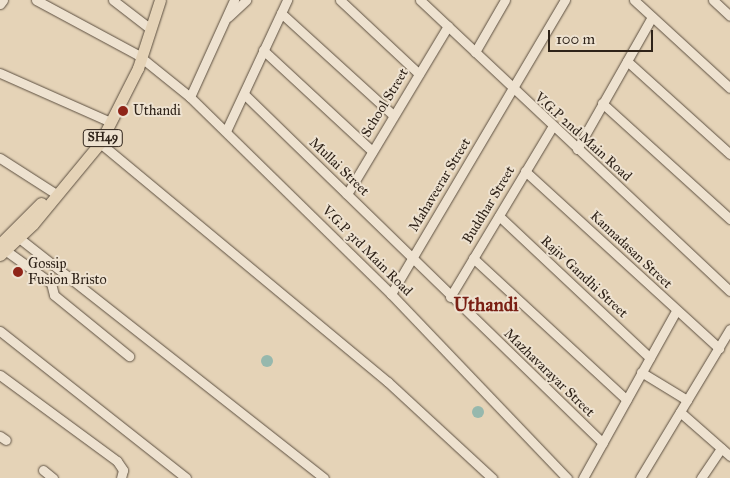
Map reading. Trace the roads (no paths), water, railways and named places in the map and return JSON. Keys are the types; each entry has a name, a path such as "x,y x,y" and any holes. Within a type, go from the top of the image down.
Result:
{"main road":[{"name":"SH49","path":"2,250 53,192 106,120 140,56 155,0"},
{"name":"SH49","path":"2,250 19,238 100,144 140,56 160,0"}],"street":[{"path":"0,4 3,0"},
{"name":"V.G.P 3rd Main Road","path":"36,0 140,56 190,97 391,294 567,478"},
{"path":"113,0 148,27"},
{"path":"190,97 234,0"},
{"path":"224,21 246,0"},
{"path":"226,131 245,95 263,50 287,0"},
{"path":"340,0 419,74"},
{"name":"V.G.P 2nd Main Road","path":"420,0 475,52 512,91 578,149 730,291"},
{"path":"475,52 505,0"},
{"name":"Mahaveerar Street","path":"391,294 564,0"},
{"path":"634,0 730,88"},
{"path":"713,0 730,16"},
{"path":"281,13 393,116"},
{"path":"578,149 602,103 652,17"},
{"name":"School Street","path":"347,194 448,26"},
{"path":"263,50 372,151"},
{"path":"627,62 730,154"},
{"path":"0,73 106,120"},
{"name":"Mullai Street","path":"245,95 347,194 411,260"},
{"path":"602,103 730,219"},
{"name":"Buddhar Street","path":"450,297 552,127"},
{"path":"100,144 388,382 492,478"},
{"path":"0,158 53,192"},
{"name":"Kannadasan Street","path":"526,172 676,311 719,348"},
{"name":"Rajiv Gandhi Street","path":"498,216 650,358"},
{"path":"19,238 324,478"},
{"path":"2,250 51,283 54,296 129,356"},
{"path":"473,258 627,400"},
{"name":"Mazhavarayar Street","path":"411,260 603,443"},
{"path":"583,478 676,311"},
{"path":"640,478 730,329"},
{"path":"0,331 186,478"},
{"path":"641,372 687,400"},
{"path":"0,376 116,461 123,470 121,478"},
{"path":"680,412 730,456"},
{"path":"701,478 721,448"},
{"path":"43,470 53,478"}],"water":[{"path":"265,355 269,355 273,361 269,367 265,367 261,363 261,359"},
{"path":"480,406 483,407 483,417 476,418 473,417 472,410 473,407"}],"place":[{"name":"Uthandi","path":"123,111"},
{"name":"Gossip Fusion Bristo","path":"18,272"}],"district":[{"name":"Uthandi","path":"486,305"}]}
